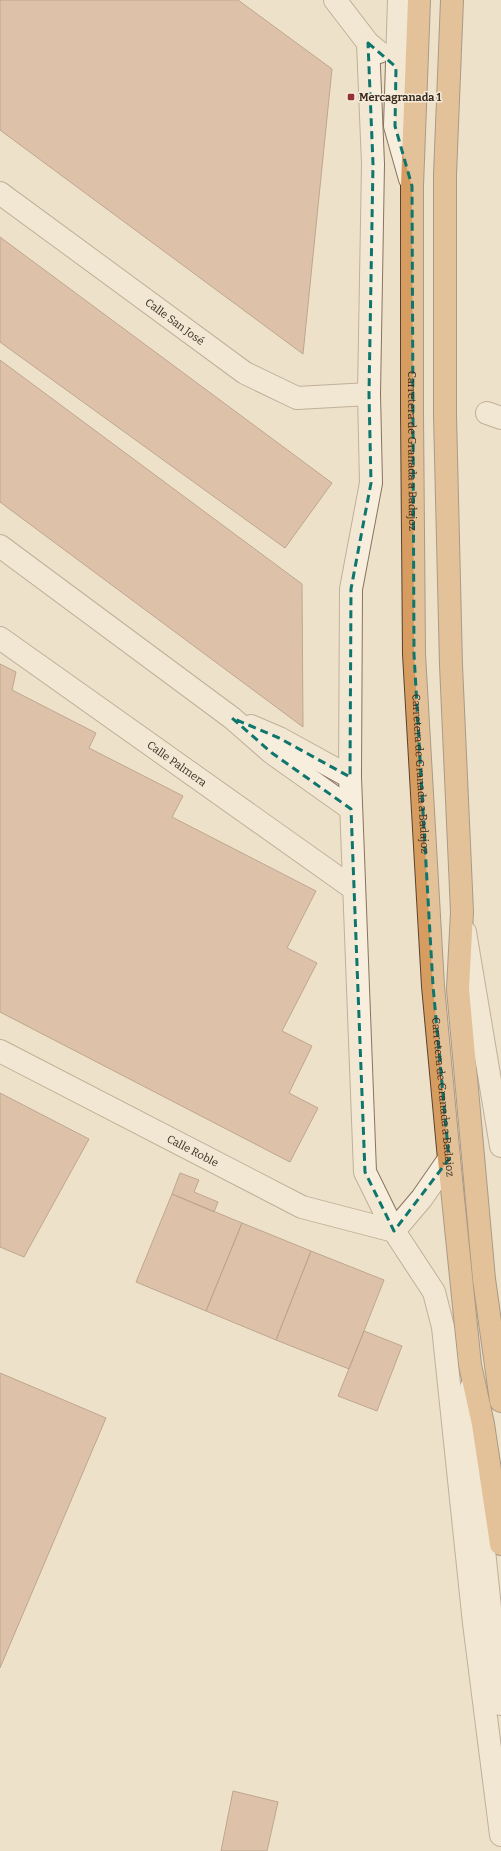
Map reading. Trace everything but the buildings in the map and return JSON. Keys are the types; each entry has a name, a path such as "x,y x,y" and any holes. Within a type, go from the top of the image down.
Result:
{"highway":[{"name":"Carretera de Granada a Badajoz","path":"419,0 412,186 414,654 433,986 449,1158 470,1365 483,1424 501,1544"},
{"path":"452,0 445,175 445,415 451,665 462,912 458,989 484,1279 501,1401"}],"street":[{"path":"399,0 395,126 412,186"},
{"path":"334,1 368,43 396,67"},
{"path":"368,43 372,164 368,394 371,483 351,589 350,777 365,1172 394,1231 434,1292 443,1327 474,1623 501,1835"},
{"name":"Calle San José","path":"0,193 245,373 297,398 368,394"},
{"path":"0,546 232,718 272,753 351,809"},
{"name":"Calle Palmera","path":"0,638 354,889"},
{"path":"232,718 279,738 350,777"},
{"path":"462,912 501,1146"},
{"name":"Calle Roble","path":"0,1051 302,1207 394,1231"},
{"path":"394,1231 422,1198 449,1158"},
{"path":"470,1365 470,1425 501,1712"},
{"path":"494,1778 501,1800"}],"highlighted area":[{"path":"368,43 396,67 395,126 412,186 414,654 433,986 449,1159 394,1231 365,1172 351,809 272,753 232,718 279,738 350,777 351,589 371,483 369,394 373,164"}],"place":[{"name":"Mercagranada 1","path":"351,97"}]}
